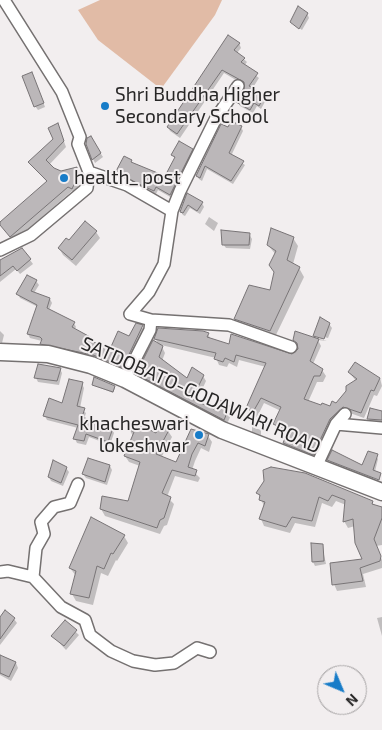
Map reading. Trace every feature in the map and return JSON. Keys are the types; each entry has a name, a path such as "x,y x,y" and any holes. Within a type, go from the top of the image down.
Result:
{"street":[{"path":"0,250 31,235 87,188 89,172 78,144 80,137 62,92 4,0"},
{"path":"238,86 216,118 180,191 172,211 164,264 149,292 130,314 151,320 228,325 291,347"},
{"path":"89,172 127,185 172,211"},
{"path":"125,379 150,330 151,320"},
{"name":"SATDOBATO-GODAWARI ROAD","path":"0,352 56,355 91,365 125,379 192,416 382,492"},
{"path":"316,467 336,424 345,414"},
{"path":"336,424 382,428"},
{"path":"33,577 36,548 44,534 42,522 54,507 70,503 78,484"},
{"path":"4,572 33,577 61,607 85,620 90,635 111,651 133,661 155,665 174,663 196,648 210,652"},
{"path":"0,583 7,577 4,572"}],"shaded area":[{"path":"100,0 222,0 215,15 161,89 98,40 78,10"}],"building":[{"path":"298,6 308,13 299,29 290,22"},
{"path":"228,35 240,43 234,50 245,58 241,62 258,73 249,86 265,95 259,106 254,103 250,110 236,102 244,90 244,82 222,70 177,134 167,127"},
{"path":"32,72 44,103 34,107 22,76"},
{"path":"231,121 242,126 229,153 244,161 231,181 205,166 200,178 196,176 221,124 228,127"},
{"path":"58,123 64,141 46,160 54,168 61,171 77,167 77,178 72,189 68,187 10,237 0,225 0,222 47,181 28,162 53,139 48,128"},
{"path":"91,136 101,153 92,160 86,144 87,138"},
{"path":"179,141 193,149 170,195 156,187 154,191 115,173 124,156 132,160 131,162 165,176 175,157 171,155"},
{"path":"187,193 203,202 197,211 188,205 183,213 180,212"},
{"path":"85,221 97,231 72,260 58,248 66,238 69,240"},
{"path":"271,228 294,237 287,260 300,267 270,331 234,319 249,285 270,290 274,272 269,265 276,251 267,245"},
{"path":"221,230 250,233 249,245 222,245"},
{"path":"22,248 31,259 17,271 13,266 0,276 0,260"},
{"path":"27,275 37,280 31,291 50,298 47,308 75,322 72,327 92,338 91,341 110,349 118,331 129,336 136,323 143,325 123,367 93,355 40,344 42,339 40,337 27,334 37,305 16,294"},
{"path":"320,317 330,323 324,339 313,336"},
{"path":"158,328 203,331 209,333 207,337 229,344 231,334 292,354 298,349 297,343 293,340 295,331 319,339 310,361 323,369 320,376 314,376 304,399 321,405 322,403 330,406 332,401 336,403 346,391 346,386 357,379 348,372 355,362 380,378 374,391 371,390 361,413 343,407 330,419 313,455 283,443 288,431 273,424 281,407 261,398 253,412 246,408 266,363 236,355 234,362 225,358 223,362 214,359 216,353 154,339"},
{"path":"153,340 163,346 159,357 187,378 192,367 204,375 192,399 214,409 220,400 230,406 224,420 136,374"},
{"path":"38,364 61,368 57,381 34,378"},
{"path":"94,377 115,386 113,392 92,385"},
{"path":"69,379 83,382 77,406 85,408 82,417 113,428 108,442 86,434 84,441 73,439 78,425 43,416 49,398 62,403"},
{"path":"370,408 382,411 382,420 367,419"},
{"path":"132,421 156,433 160,425 169,430 156,454 176,462 191,429 209,434 205,446 198,443 192,454 188,467 197,470 195,476 172,470 162,493 171,497 164,518 160,520 157,528 100,509 102,496 128,501 140,462 124,456 134,432 128,429"},
{"path":"332,450 362,465 368,451 378,454 373,470 381,473 379,480 327,460"},
{"path":"88,458 110,465 105,482 82,474"},
{"path":"53,460 67,467 61,483 48,477"},
{"path":"271,467 305,473 373,501 372,504 382,507 382,518 374,539 381,556 380,561 360,568 363,581 332,585 330,563 362,559 355,543 353,519 343,522 345,500 332,495 328,501 319,497 312,521 292,517 286,527 259,519 265,502 259,500 260,495 256,493 264,481 263,470"},
{"path":"91,517 125,535 113,554 111,553 104,569 97,566 89,598 70,594 76,571 69,568"},
{"path":"311,543 323,544 324,561 312,562"},
{"path":"5,610 15,618 0,639 0,617"},
{"path":"65,620 77,630 64,646 51,636"},
{"path":"0,655 16,662 9,677 0,673"}],"place":[{"name":"Shri Buddha Higher Secondary School","path":"105,106"},
{"name":"health_ post","path":"64,178"},
{"name":"khacheswari lokeshwar","path":"199,435"}]}
